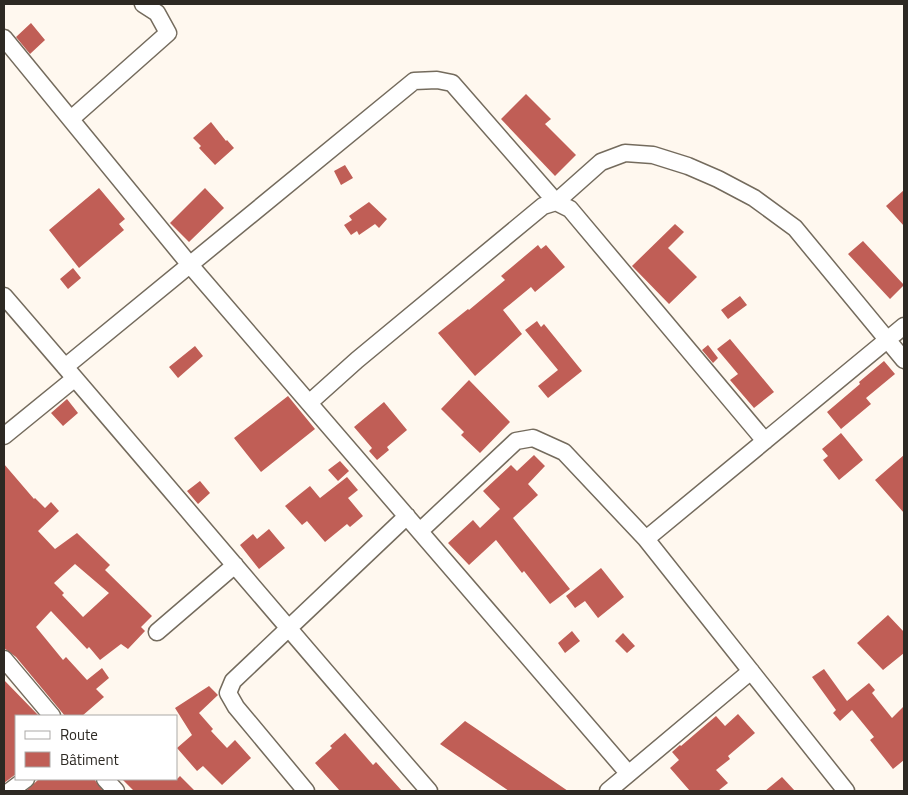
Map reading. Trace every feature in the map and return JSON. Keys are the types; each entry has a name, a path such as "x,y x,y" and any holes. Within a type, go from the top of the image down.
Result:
{"street":[{"path":"71,119 168,33 157,13 143,4"},
{"path":"4,38 190,265 628,773"},
{"path":"4,436 70,373 190,265 414,81 437,80 452,83 556,202 570,209 765,441"},
{"path":"309,403 357,360 543,206 556,202 601,162 625,153 654,155 688,166 718,179 754,198 795,228 904,360"},
{"path":"4,296 235,565 287,629 429,791"},
{"path":"646,539 904,326"},
{"path":"420,531 516,441 533,438 564,452 646,539 846,791"},
{"path":"306,791 236,707 228,693 233,681 407,516"},
{"path":"157,632 235,565"},
{"path":"4,659 51,715"},
{"path":"608,791 751,671"},
{"path":"10,791 25,780"},
{"path":"106,780 116,791"}],"building":[{"path":"31,23 45,40 30,54 16,37"},
{"path":"526,94 551,119 545,124 576,155 555,176 501,119"},
{"path":"211,122 234,148 215,165 199,148 201,146 193,138"},
{"path":"345,165 353,178 341,185 334,171"},
{"path":"99,188 125,219 119,224 124,230 79,268 49,230"},
{"path":"205,188 224,208 189,242 170,223"},
{"path":"904,190 904,226 886,206"},
{"path":"369,202 387,219 379,228 375,224 359,235 357,231 351,235 344,225 352,220 349,216"},
{"path":"675,224 684,232 668,248 697,277 669,304 632,266"},
{"path":"863,241 904,285 890,299 848,254"},
{"path":"538,245 541,249 546,245 565,267 535,292 531,287 503,310 522,334 475,376 438,333 505,280 501,276"},
{"path":"73,268 81,278 68,289 60,279"},
{"path":"740,296 747,305 728,319 721,310"},
{"path":"537,321 541,327 544,324 582,371 548,398 538,386 558,370 525,330"},
{"path":"730,339 774,392 754,408 730,380 738,374 717,349"},
{"path":"708,345 718,358 713,363 702,350"},
{"path":"195,346 203,356 178,378 169,367"},
{"path":"884,361 895,374 866,398 871,404 841,429 827,412"},
{"path":"469,380 510,422 480,453 461,435 464,432 441,409"},
{"path":"288,396 315,429 261,472 234,438"},
{"path":"67,399 78,413 63,426 51,413"},
{"path":"384,402 407,430 387,447 389,450 377,460 369,451 372,448 354,427"},
{"path":"841,433 863,460 839,480 823,460 828,456 822,449"},
{"path":"534,455 545,466 528,484 538,495 513,518 570,589 550,604 496,540 469,565 448,543 473,520 480,528 500,509 483,491 511,465 517,471"},
{"path":"904,455 904,513 875,480"},
{"path":"340,461 349,471 338,481 328,470"},
{"path":"4,464 34,499 45,508 51,502 59,511 38,531 55,549 77,533 110,565 105,570 152,616 141,627 145,631 128,649 121,644 100,660 51,611 36,627 63,660 66,657 87,680 102,668 109,678 96,689 104,697 83,715 64,715 16,657 4,648","holes":["75,564 109,593 83,617 62,595 64,593 54,583"]},
{"path":"347,477 358,490 348,498 363,516 350,527 347,524 325,542 307,521 302,525 285,506 310,486 320,498"},
{"path":"200,481 210,493 198,504 187,491"},
{"path":"269,529 285,548 259,569 240,545 253,534 257,539"},
{"path":"601,568 624,597 598,618 585,601 575,608 566,596"},
{"path":"888,615 904,632 904,653 883,670 857,643"},
{"path":"572,631 580,641 565,653 558,643"},
{"path":"623,633 635,646 627,653 615,641"},
{"path":"824,669 847,701 869,683 875,690 872,693 892,718 904,706 904,760 893,769 870,740 874,737 852,710 840,721 833,713 836,710 812,677"},
{"path":"4,680 38,715 15,715 15,775 4,783"},
{"path":"209,686 218,695 199,713 213,729 211,731 227,748 235,740 251,758 222,785 203,766 197,771 178,749 192,735 175,708"},
{"path":"738,714 755,733 728,756 730,759 716,770 728,783 718,791 690,791 670,768 679,760 672,752 716,716 725,726"},
{"path":"465,721 568,791 509,791 440,744"},
{"path":"345,733 373,765 376,762 402,791 340,791 315,763"},
{"path":"180,776 195,791 134,791 123,780 178,780"},
{"path":"782,777 795,791 765,791"},
{"path":"38,780 95,780 103,791 26,791"}]}
